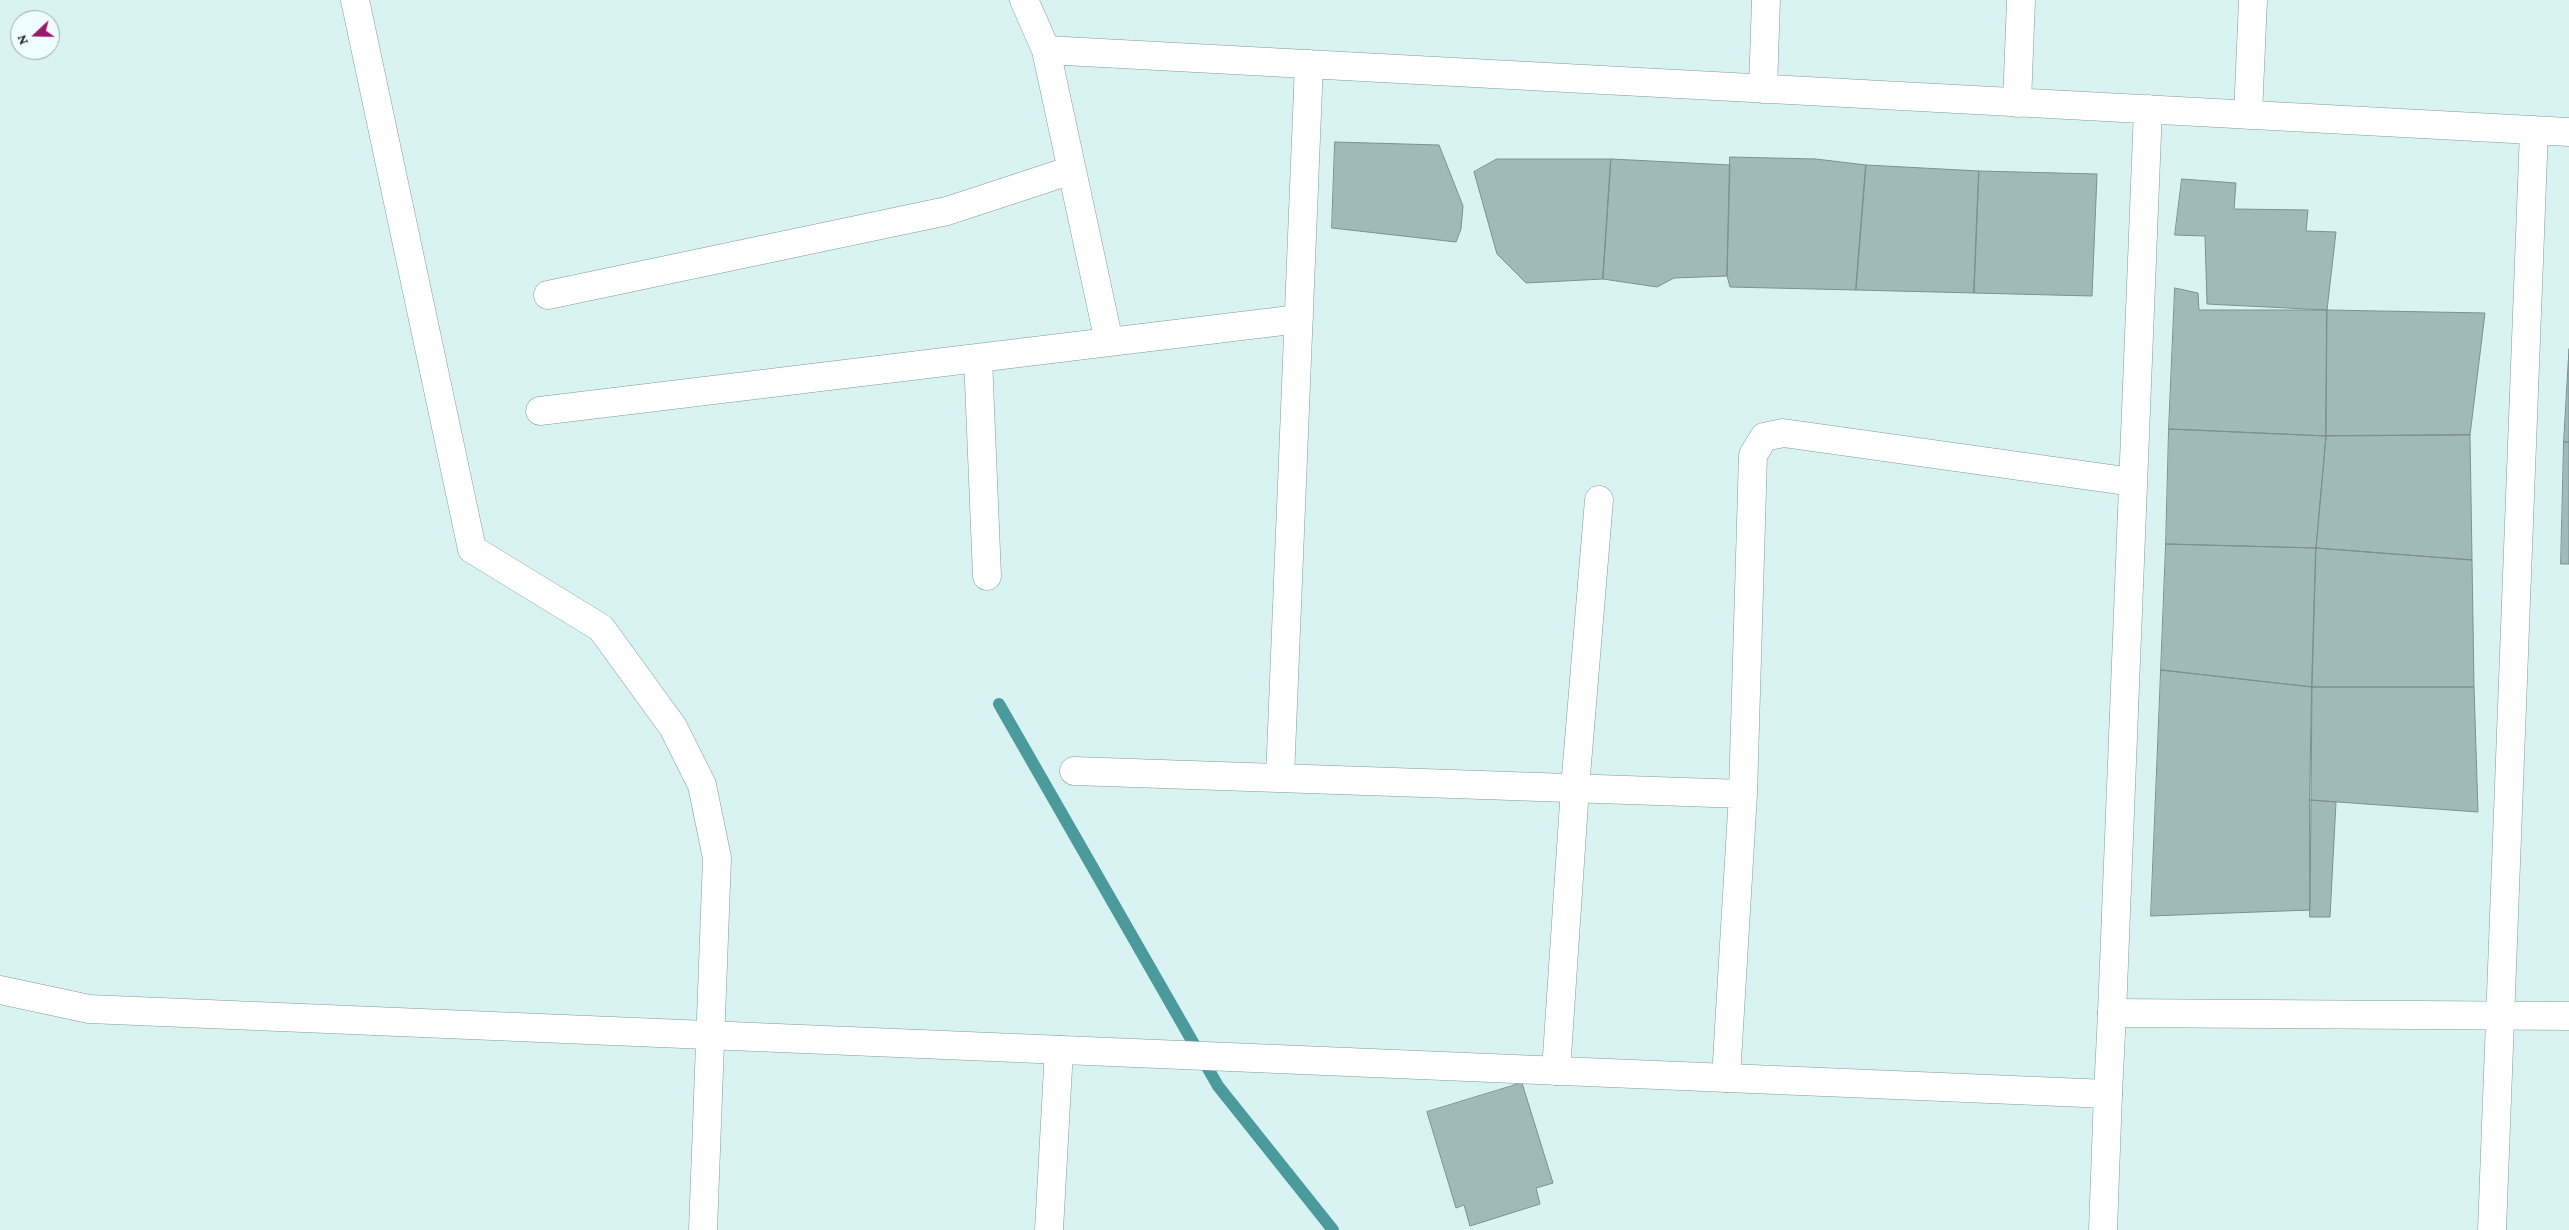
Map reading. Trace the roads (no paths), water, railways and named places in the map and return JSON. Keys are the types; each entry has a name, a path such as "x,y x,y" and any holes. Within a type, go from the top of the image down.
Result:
{"street":[{"path":"355,0 472,549 601,628 673,727 702,785 717,858 703,1230"},
{"path":"1024,0 1046,50 1109,342"},
{"path":"1763,89 1766,0"},
{"path":"2017,102 2020,0"},
{"path":"2248,115 2253,0"},
{"path":"1046,50 2569,132"},
{"path":"1280,778 1309,64"},
{"path":"2103,1230 2148,109"},
{"path":"2492,1230 2534,130"},
{"path":"548,294 947,210 1072,170"},
{"path":"540,411 1299,319"},
{"path":"978,358 987,576"},
{"path":"1726,1078 1743,794 1754,455 1764,436 1783,433 2133,482"},
{"path":"1556,1071 1575,788 1599,500"},
{"path":"1074,771 1743,794"},
{"path":"0,990 89,1009 2108,1094"},
{"path":"2112,1013 2569,1016"},
{"path":"1049,1230 1060,1050"}],"waterway":[{"path":"999,704 1218,1086 1333,1230"}]}
